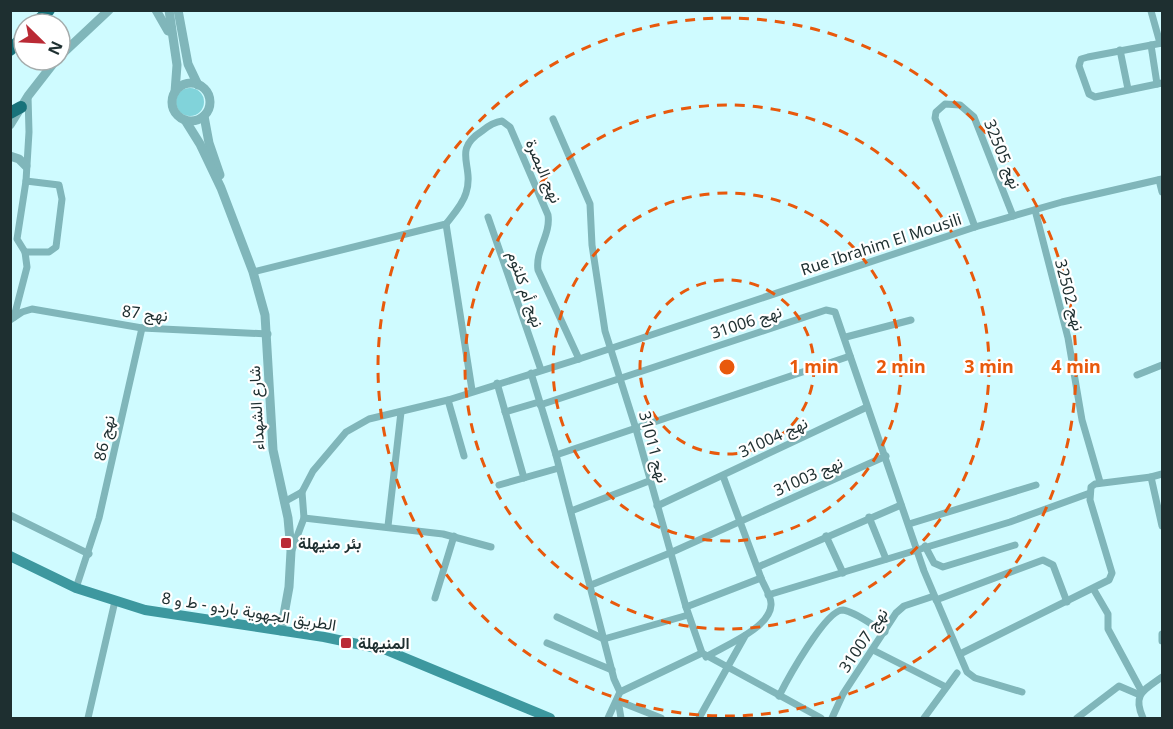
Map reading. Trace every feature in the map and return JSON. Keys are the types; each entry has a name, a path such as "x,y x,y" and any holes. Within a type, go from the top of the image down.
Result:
{"main road":[{"name":"الطريق الجهوية باردو - ط و 8","path":"10,556 76,588 115,601 177,616 281,631 386,650 550,718"}],"street":[{"path":"72,45 109,10"},
{"path":"156,10 166,23 176,53"},
{"path":"169,10 176,53 173,109 185,120 200,144 221,188"},
{"path":"178,10 188,64 198,85 209,98 204,116 209,143 222,182 221,188"},
{"path":"1150,45 1160,83 1092,96 1085,86 1079,66 1081,59 1119,50 1161,43 1151,11"},
{"path":"1119,50 1128,89"},
{"path":"10,125 16,110 47,72"},
{"path":"175,92 185,84 198,85"},
{"path":"12,319 27,267 25,252 17,239 26,181 29,132 28,96"},
{"name":"نهج 32505","path":"975,227 935,118 936,112 945,104 960,105 969,111 1013,216"},
{"path":"185,120 195,121 204,116"},
{"name":"نهج 31011","path":"553,119 590,204 591,245 600,309 688,615 704,655"},
{"name":"نهج البصرة","path":"446,224 466,194 469,181 465,148 470,139 496,122 502,121 510,127 548,215 548,227 538,260 538,270 579,359"},
{"path":"10,156 19,159 26,166"},
{"path":"1161,179 1162,192"},
{"name":"Rue Ibrahim El Mousili","path":"302,492 313,471 346,432 369,419 448,400 472,390 579,359 975,227 1161,179"},
{"path":"25,252 49,252 56,247 62,199 59,185 26,181"},
{"name":"شارع الشهداء","path":"221,188 253,272 264,308 268,334 272,441 291,551 290,580 281,631"},
{"name":"نهج 32502","path":"1035,210 1068,338 1082,420 1100,483"},
{"name":"نهج أم كلثوم","path":"488,217 541,370"},
{"path":"253,272 446,224 472,390"},
{"name":"نهج 87","path":"12,319 22,312 39,310 142,328 268,334"},
{"name":"نهج 31006","path":"621,379 826,310 837,313 867,407 886,456"},
{"path":"846,337 911,320"},
{"name":"نهج 86","path":"76,588 89,554 142,328"},
{"path":"556,455 850,356"},
{"path":"1137,375 1162,365"},
{"path":"531,373 591,585 619,696 621,718"},
{"path":"505,412 621,379"},
{"path":"497,383 524,478"},
{"path":"448,400 464,456"},
{"name":"نهج 31004","path":"657,506 867,407"},
{"path":"388,526 401,412"},
{"path":"886,456 901,505 935,598 967,672 975,678 1022,692"},
{"name":"نهج 31003","path":"591,585 670,553 886,456"},
{"path":"499,485 559,468"},
{"path":"960,654 1094,590 1109,580 1112,573 1090,493 1091,487 1100,483 1162,474"},
{"path":"699,718 746,636 768,615 772,602 761,579 723,476"},
{"path":"1150,477 1162,526"},
{"path":"570,511 649,481"},
{"path":"909,524 1036,485"},
{"path":"284,502 302,492 304,518 291,551"},
{"path":"768,596 917,548 1010,522 1090,493"},
{"path":"758,567 901,505"},
{"path":"10,515 89,554"},
{"path":"304,518 388,526 454,536 491,547"},
{"path":"869,518 886,559"},
{"path":"435,598 454,536"},
{"path":"826,536 843,573"},
{"path":"925,546 934,563 942,567 1015,545"},
{"name":"نهج 31007","path":"832,718 843,694 896,613 904,606 935,598 1042,560 1053,565 1067,602"},
{"path":"686,607 761,579"},
{"path":"1094,590 1108,614 1108,629 1141,693"},
{"path":"88,718 115,601"},
{"path":"779,696 829,616 845,611 885,632"},
{"path":"557,616 604,639 688,615"},
{"path":"1162,634 1162,642"},
{"path":"609,718 619,696 746,636"},
{"path":"547,643 612,670"},
{"path":"873,650 946,687"},
{"path":"704,655 821,718"},
{"path":"924,718 957,673"},
{"path":"1143,718 1137,701 1141,693 1162,677"},
{"path":"1077,718 1119,686 1141,693"},
{"path":"619,696 661,718"}],"shaded area":[{"path":"190,88 200,92 204,102 200,112 190,116 180,112 176,102 180,92"}],"place":[{"name":"بئر منيهلة","path":"286,543"},
{"name":"المنيهلة","path":"346,643"}]}
